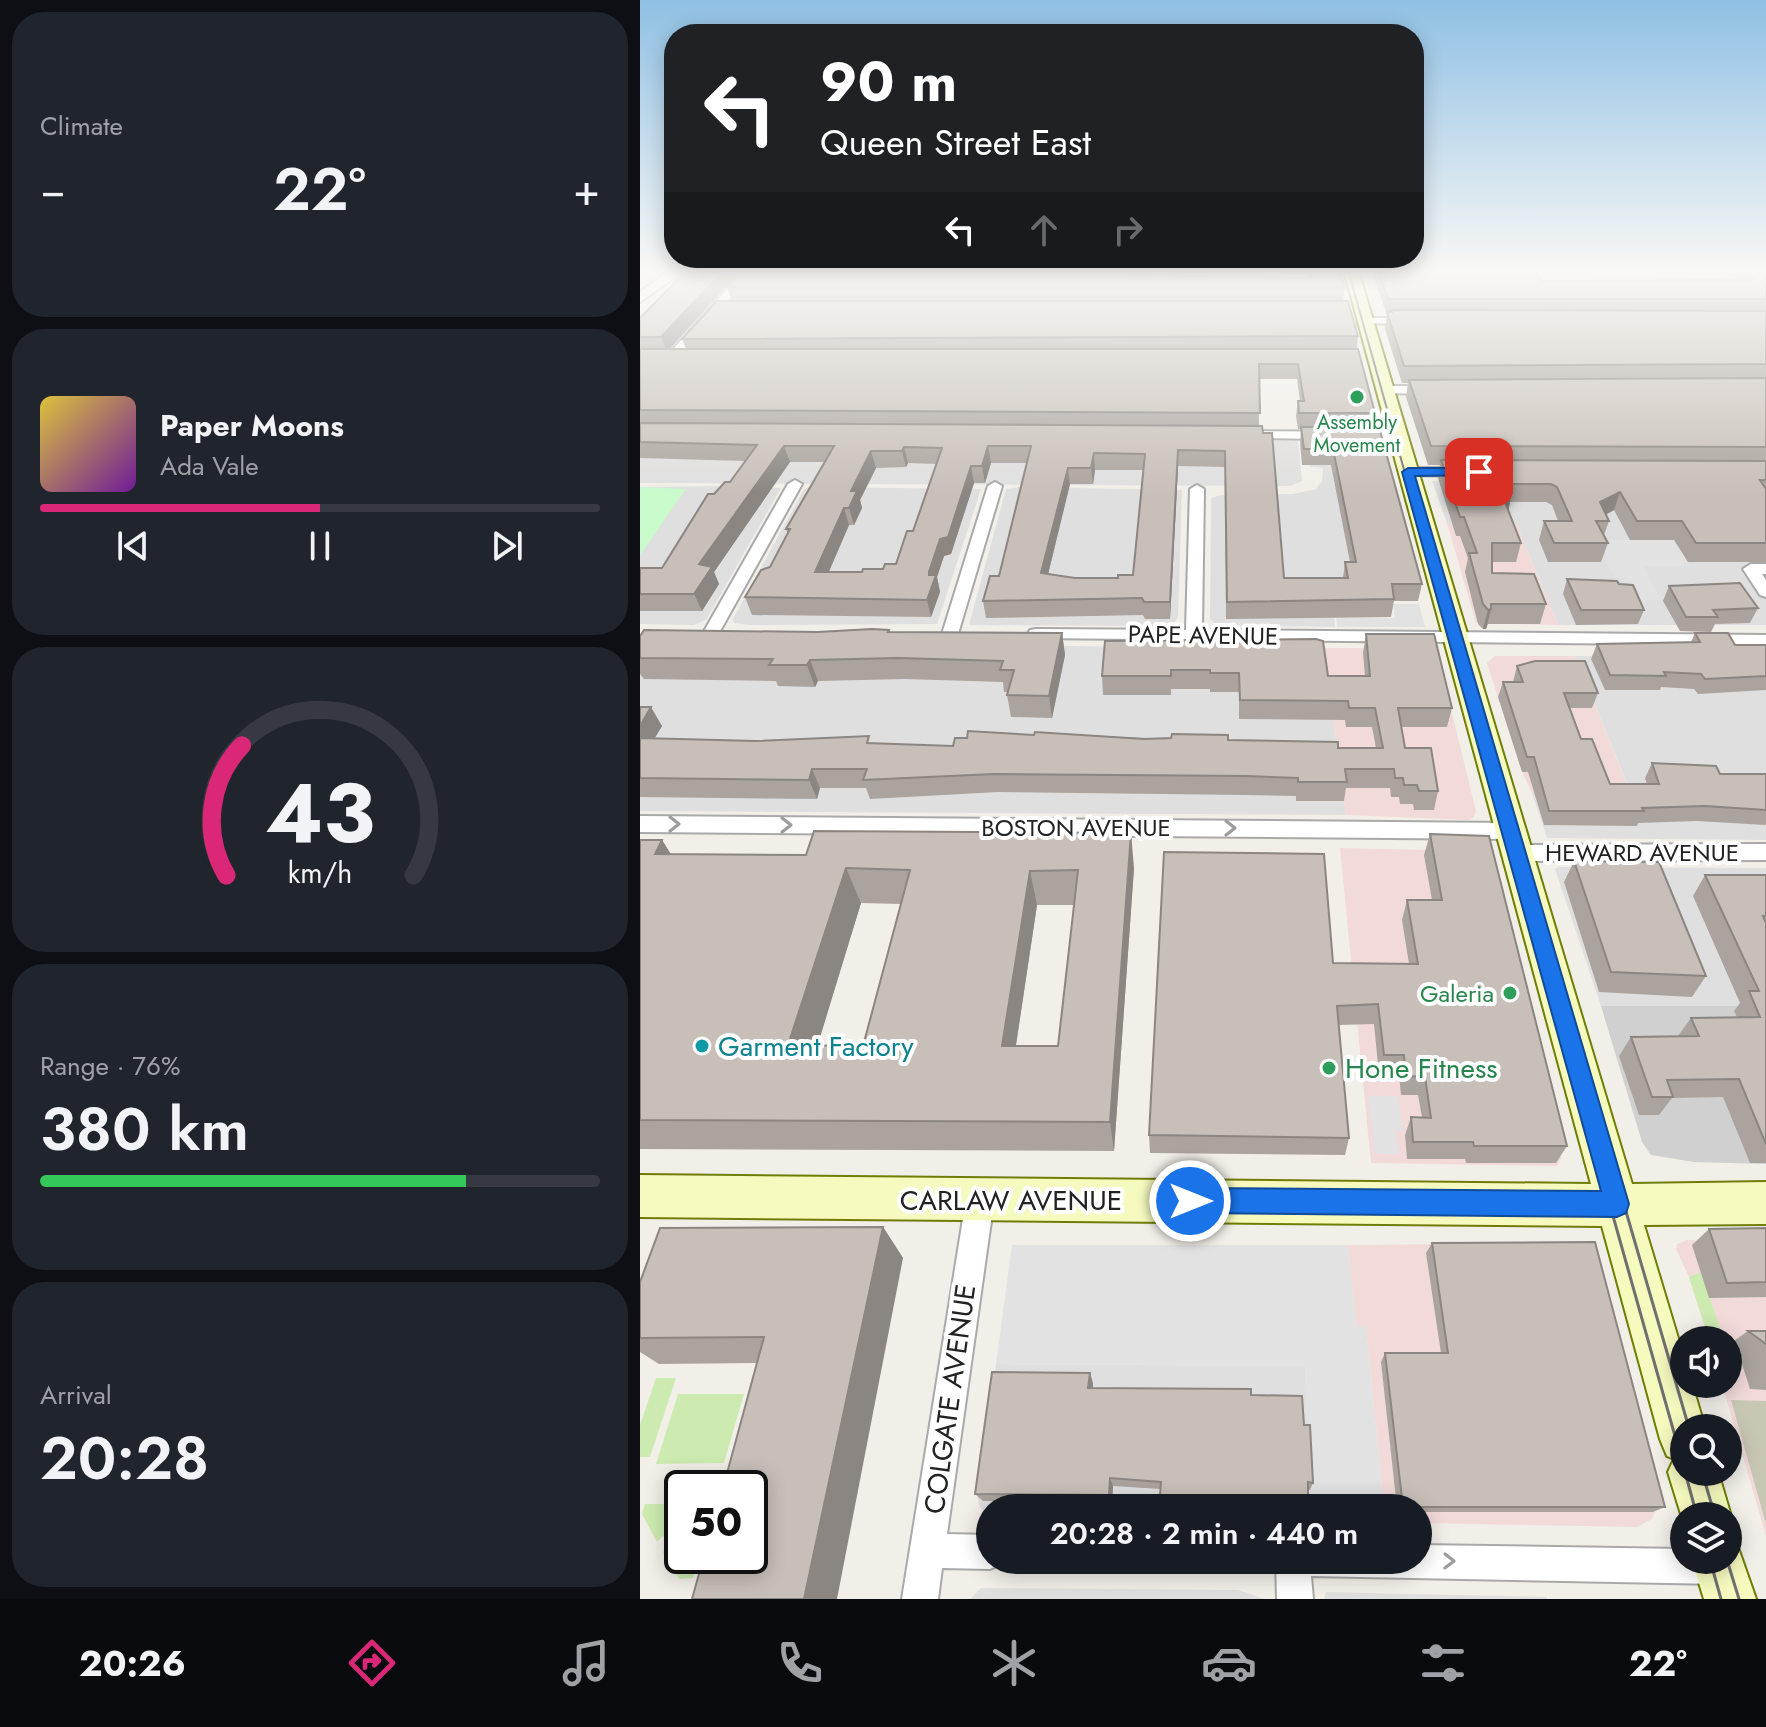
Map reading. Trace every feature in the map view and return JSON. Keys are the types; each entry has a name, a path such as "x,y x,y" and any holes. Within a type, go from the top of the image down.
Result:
{"main road":[{"path":"1365,345 1368,358 1385,390 1677,1414"},
{"name":"CARLAW AVENUE","path":"640,1196 1766,1203"}],"street":[{"path":"671,358 683,345"},
{"path":"655,358 687,358"},
{"path":"1385,390 1441,390"},
{"path":"1238,435 1398,436"},
{"path":"1408,472 1475,472"},
{"path":"712,633 795,484"},
{"path":"950,634 995,486"},
{"path":"1194,635 1197,489"},
{"path":"1766,569 1751,569 1766,592"},
{"name":"PAPE AVENUE","path":"1011,634 1766,640"},
{"name":"BOSTON AVENUE","path":"640,824 1514,842"},
{"name":"HEWARD AVENUE","path":"1514,842 1766,852"},
{"name":"COLGATE AVENUE","path":"920,1599 980,1200"},
{"path":"928,1551 976,1552"},
{"path":"1432,1564 1723,1575"},
{"path":"1294,1574 1295,1599"}],"shaded area":[{"path":"640,439 1298,441 1302,481 1290,486 640,483"},
{"path":"1307,441 1368,441 1418,585 1331,586 1335,627 1217,625 1210,619 1211,498 1221,495 1293,494 1316,489 1322,481 1323,468 1310,467"},
{"path":"1766,477 1766,625 1558,625 1516,523 1447,523 1432,481"},
{"path":"640,487 781,488 706,620 694,625 640,624"},
{"path":"804,489 981,489 937,624 734,623 733,619"},
{"path":"1006,489 1182,490 1178,617 1174,623 1162,626 969,625"},
{"path":"1447,523 1516,523 1558,625 1476,623"},
{"path":"1599,540 1674,540 1690,566 1643,566 1661,600 1633,600 1621,578 1615,578 1597,544"},
{"path":"1393,604 1419,604 1425,627 1337,627 1336,617 1395,618"},
{"path":"640,643 1324,648 1346,815 640,811"},
{"path":"1324,648 1422,648 1438,657 1476,811 1474,817 1469,820 1346,815"},
{"path":"1495,656 1575,656 1630,792 1532,793 1522,772 1487,663"},
{"path":"1575,656 1766,657 1766,840 1547,838 1532,793 1630,791"},
{"path":"1340,848 1475,851 1549,1106 1561,1158 1557,1166 1371,1163"},
{"path":"1766,868 1766,1006 1601,1006 1555,869"},
{"path":"1601,1006 1766,1006 1766,1164 1694,1162 1651,1155 1642,1142"},
{"path":"1368,1096 1398,1096 1403,1131 1396,1131 1399,1154 1375,1154"},
{"path":"1687,1240 1766,1243 1766,1536 1742,1453 1742,1414 1731,1414 1726,1398 1742,1398 1742,1326 1705,1326 1689,1277 1676,1249 1677,1244"},
{"path":"1453,1244 1655,1511 1652,1519 1637,1527 1432,1523 1432,1494 1383,1494 1366,1327 1356,1327 1348,1245"},
{"path":"1012,1245 1348,1245 1356,1326 1366,1327 1383,1494 1310,1494 1305,1366 996,1364"},
{"path":"996,1364 1305,1366 1310,1494 977,1493"},
{"path":"1731,1400 1766,1401 1766,1524 1742,1439 1742,1414 1735,1414"},
{"path":"981,1588 1238,1590 1265,1599 970,1599"},
{"path":"1326,1592 1547,1597 1547,1599 1324,1599"}],"green space":[{"path":"640,487 686,489 640,555"},
{"path":"1701,1272 1719,1326 1705,1326 1689,1277"},
{"path":"656,1378 676,1378 650,1457 640,1457 640,1425"},
{"path":"678,1394 744,1394 724,1463 656,1464"},
{"path":"645,1504 664,1504 664,1538 657,1542 642,1514"},
{"path":"676,1574 694,1574 693,1578 679,1579"}],"building":[{"path":"1397,345 1766,345 1766,364 1404,366"},
{"path":"640,349 1358,349 1375,413 1299,413 1298,401 1304,401 1298,364 1259,364 1260,413 640,410"},
{"path":"1766,378 1766,447 1431,446 1409,380"},
{"path":"640,423 1262,426 1263,433 1272,433 1284,578 1348,578 1345,562 1356,562 1333,449 1304,449 1301,427 1379,427 1422,584 1392,584 1394,599 1227,602 1225,451 1178,450 1170,602 1144,602 1142,598 983,601 990,576 999,576 1031,446 988,446 982,466 971,466 948,537 940,539 929,572 929,575 936,575 927,600 745,597 761,570 770,567 790,529 786,529 834,446 784,446 699,564 712,567 694,594 640,594 640,568 662,568 708,494 714,494 725,482 730,482 757,445 640,442","holes":["904,447 942,448 913,531 907,531 896,564 885,564 883,569 863,569 862,572 815,572 844,508 849,508 857,491 851,491 871,451 902,451","1094,453 1145,454 1133,575 1075,578 1041,573 1068,468 1091,468"]},
{"path":"1441,460 1766,461 1766,480 1760,480 1766,489 1766,543 1696,543 1682,521 1637,521 1620,492 1600,502 1609,521 1596,521 1608,543 1554,543 1544,521 1572,521 1557,487 1551,484 1508,484 1512,493 1503,497 1521,543 1492,543 1492,573 1534,574 1546,604 1491,604 1488,610 1483,604 1469,553 1477,553 1464,517 1460,517"},
{"path":"1567,579 1617,581 1619,584 1633,585 1644,610 1581,610"},
{"path":"1740,583 1758,608 1713,610 1718,617 1686,617 1669,586"},
{"path":"872,629 888,632 1062,633 1049,696 1007,695 1014,670 1000,670 1003,661 898,658 810,660 807,665 769,665 773,659 640,658 640,636 644,630 818,632"},
{"path":"1695,633 1728,633 1735,645 1766,645 1766,676 1705,679 1701,674 1664,672 1666,676 1610,675 1597,644 1700,642"},
{"path":"1366,634 1434,634 1452,708 1398,708 1405,748 1431,748 1438,791 1419,791 1417,785 1404,785 1403,778 1395,778 1394,769 1345,769 1347,782 1298,782 1298,778 1246,776 994,774 863,780 867,769 812,769 809,780 640,778 640,738 756,741 869,736 867,743 953,746 955,738 967,738 968,731 1144,739 1171,738 1172,734 1228,735 1228,740 1338,742 1338,748 1383,748 1375,708 1349,708 1348,701 1240,700 1239,673 1171,670 1171,676 1102,676 1105,641 1316,639 1323,641 1328,676 1370,676"},
{"path":"1535,661 1585,661 1598,693 1564,693 1581,739 1592,739 1610,784 1659,784 1652,763 1716,766 1720,774 1766,774 1766,810 1705,806 1642,808 1644,811 1549,811 1534,757 1527,757 1503,682 1523,682 1517,666"},
{"path":"640,707 651,707 640,726"},
{"path":"814,831 1131,833 1110,1122 640,1120 640,840 662,840 655,854 806,855","holes":["846,868 910,870 863,1046 788,1045","1078,870 1058,1046 1002,1046 1030,871"]},
{"path":"1430,834 1489,836 1567,1146 1474,1146 1473,1142 1413,1142 1411,1117 1431,1118 1425,1077 1406,1076 1404,1055 1384,1055 1378,1004 1337,1006 1349,1138 1149,1135 1164,852 1324,854 1333,963 1418,964 1407,900 1442,900"},
{"path":"1574,861 1659,862 1706,976 1611,972"},
{"path":"1705,875 1766,875 1766,916 1763,916 1766,923 1766,1144 1739,1079 1667,1080 1673,1097 1652,1097 1631,1037 1699,1036 1691,1018 1760,1017 1749,991 1759,991"},
{"path":"883,1227 804,1599 692,1599 699,1574 768,1574 768,1470 728,1470 764,1337 640,1338 640,1282 660,1228"},
{"path":"1766,1228 1766,1282 1727,1283 1709,1229"},
{"path":"1595,1242 1665,1507 1432,1507 1432,1494 1401,1494 1385,1353 1448,1353 1432,1243"},
{"path":"1748,1331 1766,1331 1766,1344"},
{"path":"992,1372 1090,1373 1088,1388 1251,1389 1251,1395 1302,1396 1304,1425 1310,1425 1313,1483 1308,1482 1308,1494 1160,1494 1161,1482 1110,1478 1109,1494 975,1494"}],"tram line":[{"path":"1369,345 1605,1186"},
{"path":"1558,975 1619,1186"},
{"path":"1604,1184 1670,1418"},
{"path":"1618,1184 1685,1414"},
{"path":"1689,1486 1693,1502"},
{"path":"1706,1486 1711,1502"},
{"path":"1714,1574 1721,1599"},
{"path":"1731,1574 1739,1599"}],"place":[{"name":"Assembly Movement","path":"1357,397"},
{"name":"Galeria","path":"1510,993"},
{"name":"Garment Factory","path":"702,1046"},
{"name":"Hone Fitness","path":"1329,1068"}],"route":[{"path":"1190,1201 1617,1204 1408,472 1479,472"}]}
